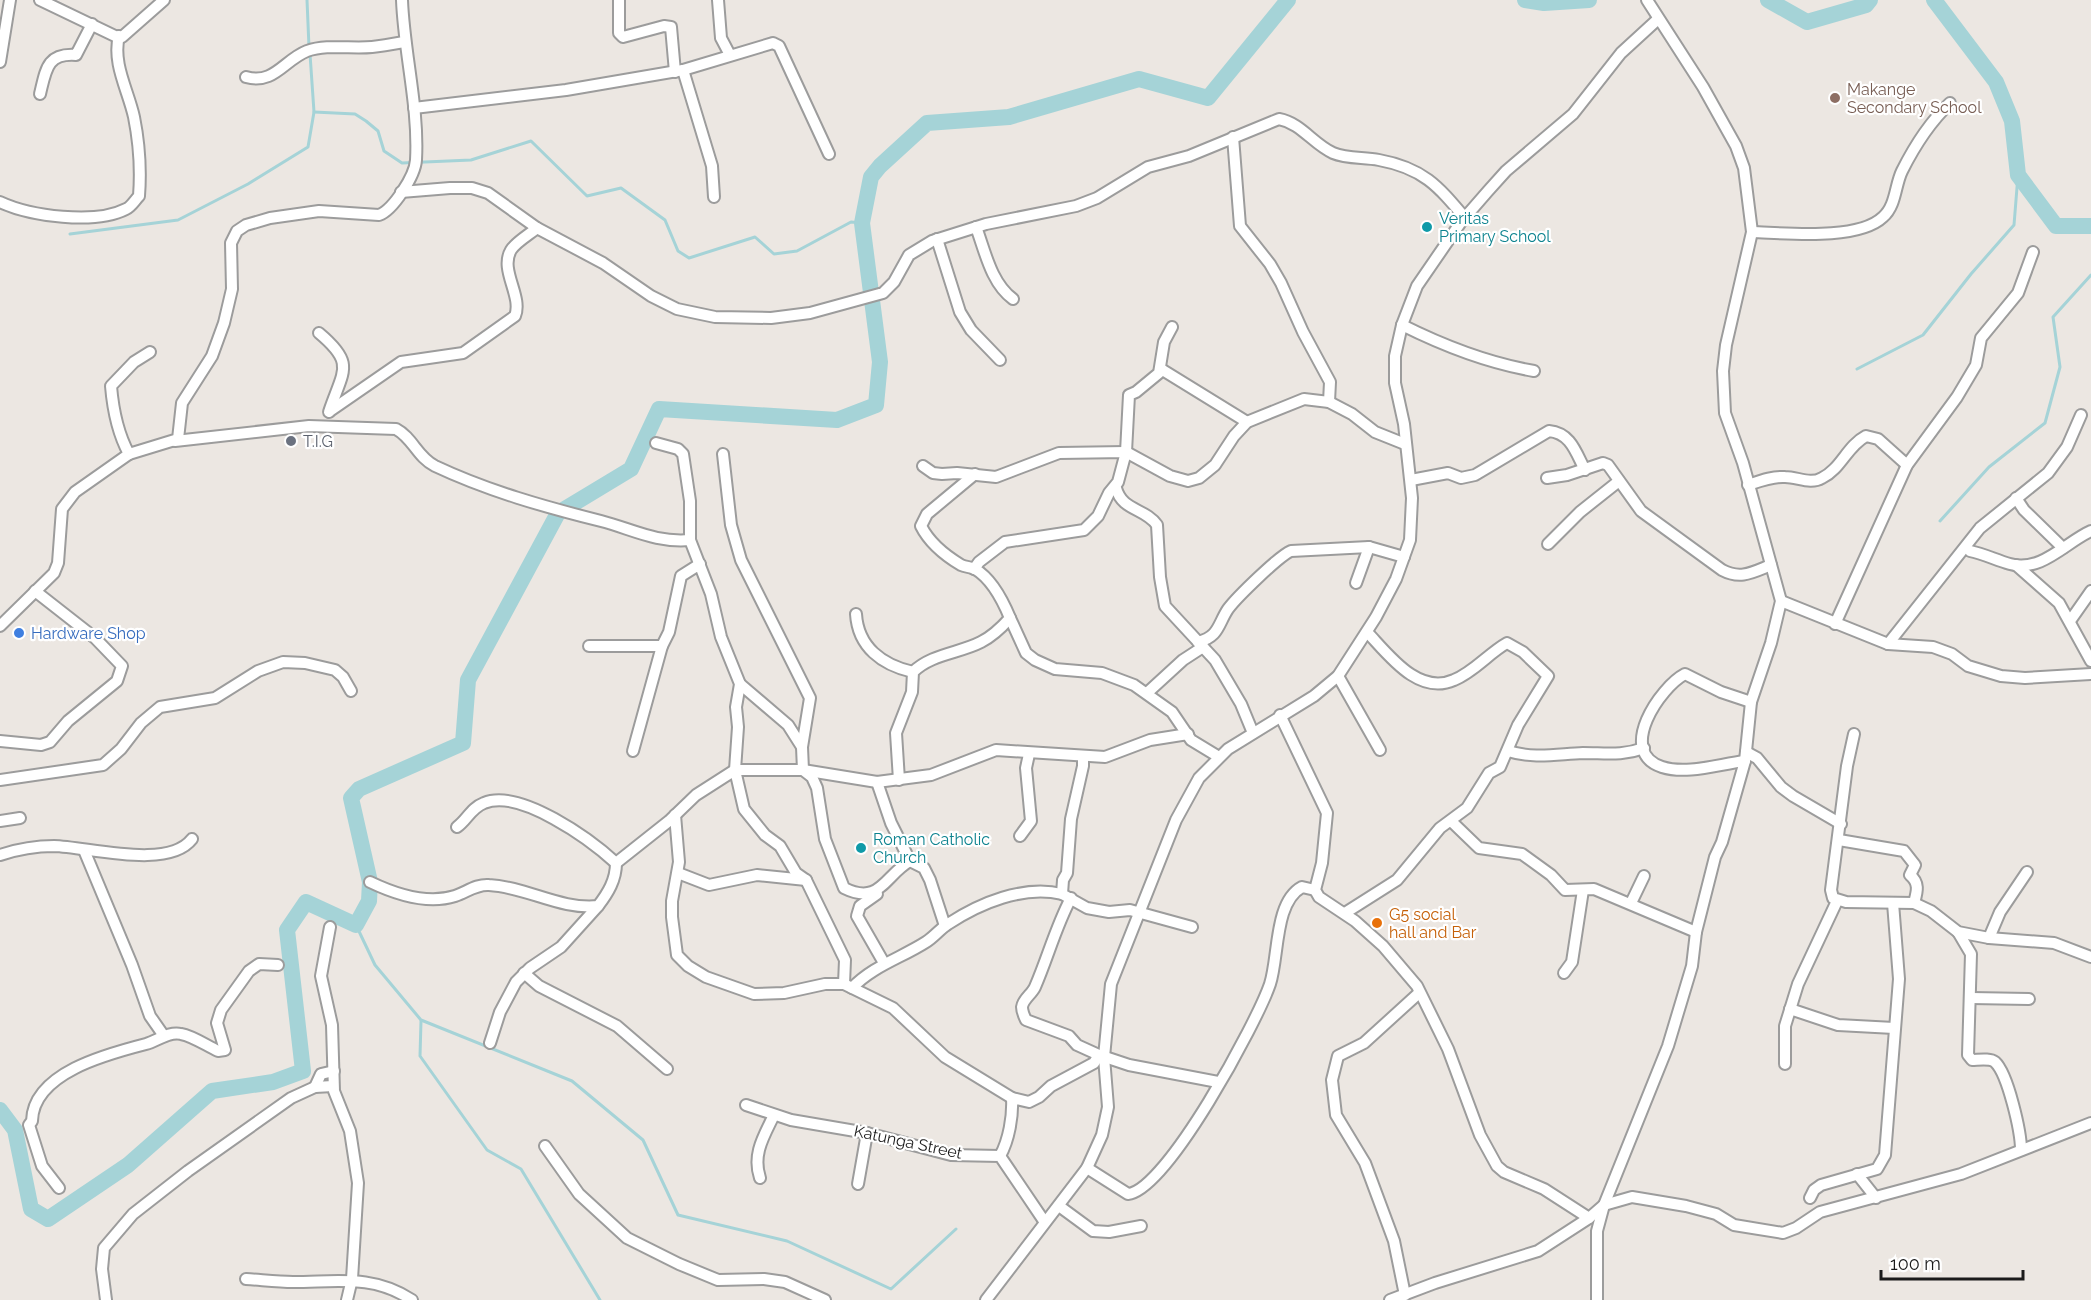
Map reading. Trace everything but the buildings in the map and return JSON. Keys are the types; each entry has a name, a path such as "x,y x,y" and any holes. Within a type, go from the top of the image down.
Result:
{"street":[{"path":"0,62 10,0"},
{"path":"40,0 119,36 129,33 164,0"},
{"path":"175,441 180,431 182,403 186,393 212,356 224,322 232,289 231,243 237,231 246,225 270,218 319,211 379,216 385,213 412,174 416,162 414,108 404,42 402,0"},
{"path":"619,0 619,33 623,37 664,26 670,27 679,71 712,166 714,196"},
{"path":"718,0 722,38 730,55"},
{"path":"1597,1300 1598,1231 1604,1204 1668,1046 1692,966 1696,932 1715,857 1722,843 1746,756 1751,702 1781,601 1725,413 1723,371 1726,345 1735,315 1752,232 1749,190 1736,146 1703,87 1657,20 1647,0"},
{"path":"986,1300 1044,1221 1059,1206 1087,1168 1106,1124 1108,1107 1102,1056 1111,984 1176,820 1199,778 1219,757 1280,715 1314,696 1338,676 1367,632 1396,579 1412,531 1411,480 1395,377 1395,356 1402,325 1418,286 1465,218 1506,171 1574,114 1621,53 1657,20"},
{"path":"40,94 44,76 53,59 63,53 76,55 92,24"},
{"path":"0,202 60,218 105,214 127,209 139,196 140,175 134,120 115,51 119,36"},
{"path":"246,77 265,78 275,74 297,55 309,50 372,47 404,42"},
{"path":"414,108 566,90 679,71 767,43 779,46 829,154"},
{"path":"1752,232 1853,230 1876,223 1885,216 1891,206 1908,162 1936,116 1950,103"},
{"path":"400,192 472,188 488,193 537,228 603,263 651,296 692,314 771,318 810,313 883,293 894,282 909,255 937,239 976,227 1076,206 1097,198 1148,167 1189,156 1260,124 1279,119 1289,120 1325,149 1337,155 1388,162 1422,174 1433,181 1465,218"},
{"path":"1233,137 1240,226 1270,264 1281,283 1302,332 1330,382 1329,402"},
{"path":"976,227 994,276 1003,292 1013,299"},
{"path":"330,411 401,362 463,353 515,316 519,307 510,280 509,259 512,249 537,228"},
{"path":"937,239 960,312 971,330 1000,360"},
{"path":"1835,624 1907,465 1957,397 1976,365 1981,338 2018,293 2033,252"},
{"path":"1402,325 1447,347 1505,366 1534,371"},
{"path":"1172,327 1162,349 1161,369 1146,385 1129,395 1126,452 1116,488 1121,500 1127,506 1154,520 1157,525 1160,577 1165,606 1201,645 1227,678 1253,733"},
{"path":"319,333 339,349 343,356 342,376 325,426"},
{"path":"129,454 118,429 111,386 134,362 150,352"},
{"path":"1161,369 1247,422"},
{"path":"923,466 933,473 1004,476 1059,453 1126,452 1170,476 1180,480 1194,480 1215,465 1234,436 1247,422 1304,399 1329,402 1352,414 1375,432 1405,444"},
{"path":"1888,644 1980,528 2048,473 2060,458 2081,415"},
{"path":"0,626 54,573 57,563 59,522 68,500 80,487 129,454 175,441 325,426 396,429 407,438 423,459 435,466 570,515 603,521 654,539 690,540"},
{"path":"1411,480 1448,473 1461,478 1475,475 1549,431 1560,432 1568,437 1586,470"},
{"path":"1748,485 1783,476 1810,482 1822,478 1836,468 1856,441 1866,436 1878,439 1907,465"},
{"path":"656,443 678,449 683,454 690,501 690,540 717,611 721,637 740,684 788,725 802,747"},
{"path":"723,454 731,525 741,560 810,698 802,747 803,770 812,777 817,788 825,839 844,888 858,893 879,889"},
{"path":"1546,478 1586,470 1603,463 1641,512 1722,570 1732,575 1745,576 1771,565"},
{"path":"975,474 933,508 922,521 921,526 933,543 963,566 974,569 998,593 1026,653 1055,669 1102,673 1122,678 1172,712 1196,744 1219,757"},
{"path":"1548,544 1580,512 1619,481"},
{"path":"974,569 979,562 1005,542 1084,530 1098,516 1109,493 1116,488"},
{"path":"2016,498 2024,510 2063,548"},
{"path":"2016,565 2045,560 2091,531"},
{"path":"1147,693 1220,629 1227,611 1234,602 1284,554 1302,550 1369,547 1404,556"},
{"path":"1356,583 1369,547"},
{"path":"1970,551 2016,565 2059,603 2091,661"},
{"path":"633,751 662,646 669,633 681,576 700,564"},
{"path":"0,741 41,746 50,742 68,722 107,691 121,673 122,666 95,638 35,591"},
{"path":"2070,621 2091,591"},
{"path":"1781,601 1888,644 1933,647 1952,654 1968,666 2001,676 2025,678 2091,674"},
{"path":"856,614 857,629 872,652 883,662 913,672"},
{"path":"899,780 896,733 900,717 912,692 913,672 920,665 981,642 1010,618"},
{"path":"1345,913 1398,880 1440,828 1467,808 1489,772 1500,767 1518,725 1548,676 1523,651 1507,643 1454,681 1430,683 1401,668 1367,632"},
{"path":"589,646 662,646"},
{"path":"0,780 103,765 121,749 141,723 160,707 214,698 258,671 283,662 305,663 335,670 343,677 351,692"},
{"path":"1751,702 1721,692 1685,674 1647,714 1642,728 1644,748 1651,762 1670,768 1692,769 1746,756 1757,758 1781,787 1841,824"},
{"path":"1338,676 1380,750"},
{"path":"740,684 736,707 738,727 735,770 744,809 765,835 780,846 794,865 796,873 806,880 845,960 848,986"},
{"path":"1280,715 1327,813 1323,856 1315,890 1319,897 1345,913 1383,945 1417,986 1448,1049 1465,1100 1497,1166 1504,1172 1545,1189 1589,1218"},
{"path":"490,1043 505,1002 524,973 561,947 598,906 613,883 616,863 696,795 735,770 803,770 877,782 932,775 996,750 1105,758 1150,740 1188,734"},
{"path":"1837,901 1831,890 1847,766 1854,734"},
{"path":"1508,750 1537,756 1579,753 1606,756 1644,748"},
{"path":"1020,836 1031,821 1026,768 1029,754"},
{"path":"1083,757 1071,819 1067,873 1063,880 1067,896 1046,963 1034,991 1024,1002 1023,1015 1032,1024 1069,1036 1077,1045 1102,1056 1156,1072 1218,1082"},
{"path":"877,782 891,823 910,861 924,868 945,926"},
{"path":"457,827 463,823 466,814 484,802 519,804 572,828 616,863"},
{"path":"675,815 680,849 672,901 677,955 688,966 706,977 754,994 784,993 825,984 848,986 893,1008 945,1057 1012,1098 1029,1102 1039,1097 1051,1086 1094,1063 1102,1056"},
{"path":"0,821 20,818"},
{"path":"1451,821 1479,848 1522,854 1551,875 1565,890 1594,889 1696,932"},
{"path":"0,855 38,847 147,854 177,850 186,846 192,839"},
{"path":"1839,840 1904,851 1915,865 1910,875 1916,879 1918,889 1914,903"},
{"path":"84,850 135,972 150,1016 164,1036"},
{"path":"884,963 857,916 860,906 878,893 879,889 910,861"},
{"path":"1989,938 2000,912 2027,872"},
{"path":"678,873 709,885 757,875 806,880"},
{"path":"1631,903 1644,876"},
{"path":"370,882 395,894 442,900 475,886 488,885 512,888 567,906 598,906"},
{"path":"1087,1168 1128,1194 1143,1188 1185,1138 1207,1106 1218,1082 1249,1033 1270,983 1274,952 1288,898 1302,886 1315,890"},
{"path":"1564,973 1572,962 1583,891"},
{"path":"848,986 884,963 927,941 965,913 1008,897 1034,892 1067,896 1087,908 1139,913 1191,927"},
{"path":"1837,901 1914,903 1931,911 1958,932 1971,954 1968,1055 1972,1060 1989,1060 1997,1066 2016,1114 2021,1150"},
{"path":"1785,1064 1785,1026 1790,1009 1798,984 1837,901"},
{"path":"1810,1198 1821,1185 1877,1169 1885,1155 1893,1074 1899,965 1893,903"},
{"path":"330,927 321,975 332,1025 333,1086 335,1097 350,1131 358,1183 352,1279 347,1300"},
{"path":"1958,932 1989,938 2054,943 2091,957"},
{"path":"59,1188 42,1166 29,1125 38,1097 63,1076 90,1061 164,1036 180,1033 218,1051 225,1050 217,1023 221,1010 249,971 259,964 278,965"},
{"path":"524,973 539,986 617,1026 667,1069"},
{"path":"1405,1295 1394,1241 1365,1163 1336,1115 1332,1080 1338,1056 1364,1043 1419,993"},
{"path":"1971,998 2029,999"},
{"path":"1790,1009 1838,1025 1894,1028"},
{"path":"315,1086 321,1074 334,1071"},
{"path":"106,1300 102,1269 104,1248 133,1214 188,1171 285,1102 315,1086 333,1086"},
{"path":"1012,1098 1013,1108 1005,1148 1000,1156 1044,1221"},
{"name":"Katunga Street","path":"746,1105 791,1120 867,1133 951,1155 1000,1156"},
{"path":"760,1178 755,1163 758,1150 774,1115"},
{"path":"1390,1300 1435,1283 1538,1251 1589,1218 1604,1204 1632,1197 1686,1206 1716,1214 1734,1225 1783,1233 1796,1228 1820,1212 1961,1174 2021,1150 2065,1136 2091,1123"},
{"path":"858,1184 867,1133"},
{"path":"545,1146 579,1194 627,1238 718,1280 764,1279 785,1282 825,1300"},
{"path":"1857,1174 1876,1198"},
{"path":"1059,1206 1093,1231 1109,1232 1141,1226"},
{"path":"246,1279 293,1282 352,1279 380,1286 411,1300"}],"waterway":[{"path":"307,0 309,47"},
{"path":"0,1110 15,1130 31,1209 48,1219 128,1165 212,1091 273,1082 303,1071 287,930 306,902 356,925 369,901 370,882 351,798 359,789 463,743 468,680 558,513 631,469 659,409 837,420 876,405 880,362 862,223 871,177 927,123 1009,117 1139,79 1208,98 1288,0"},
{"path":"1525,0 1544,3 1589,0"},
{"path":"1768,0 1807,22 1866,5 1870,0"},
{"path":"1934,0 1996,82 2012,121 2018,175 2056,226 2091,226"},
{"path":"70,234 178,220 248,184 308,147 314,112 310,54"},
{"path":"314,112 355,114 378,131 384,151 402,163 471,160 531,141 587,196 621,188 665,220 678,251 689,258 755,237 774,254 797,251 851,222 862,223"},
{"path":"1857,369 1923,335 1971,274 2014,225 2018,175"},
{"path":"1940,521 1989,467 2045,423 2060,367 2053,317 2091,275"},
{"path":"356,925 375,965 421,1020 572,1081 643,1140 678,1215 787,1241 891,1289 956,1229"},
{"path":"421,1021 420,1056 487,1150 521,1169 600,1300"}],"place":[{"name":"Makange Secondary School","path":"1835,98"},
{"name":"Veritas Primary School","path":"1427,227"},
{"name":"T.I.G","path":"291,441"},
{"name":"Hardware Shop","path":"19,633"},
{"name":"Roman Catholic Church","path":"861,848"},
{"name":"G5 social hall and Bar","path":"1377,923"}]}
